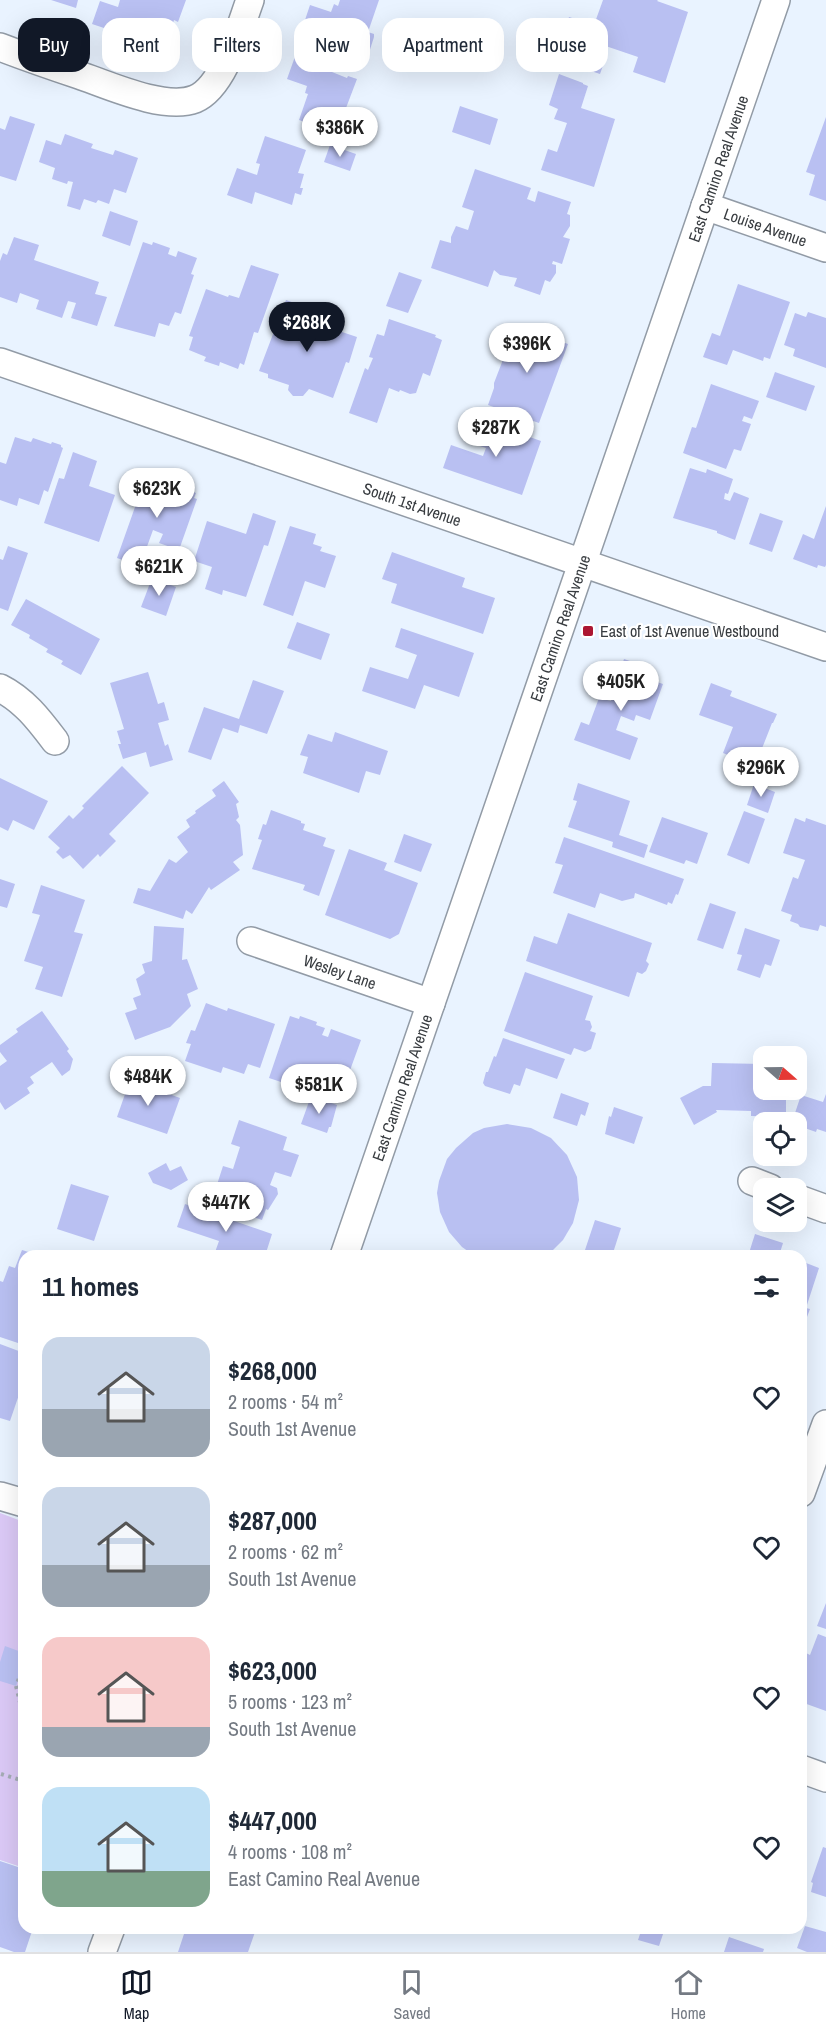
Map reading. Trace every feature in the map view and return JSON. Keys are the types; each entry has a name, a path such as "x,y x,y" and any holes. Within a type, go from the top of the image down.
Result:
{"street":[{"path":"0,47 141,97 171,102 195,99 223,70 250,0"},
{"name":"East Camino Real Avenue","path":"346,1250 776,0"},
{"name":"Louise Avenue","path":"705,207 826,248"},
{"name":"South 1st Avenue","path":"0,362 826,647"},
{"path":"0,688 31,710 55,741"},
{"name":"Wesley Lane","path":"251,941 430,1003"},
{"path":"807,1202 826,1209"},
{"path":"807,1477 826,1424"},
{"path":"0,1496 18,1501"},
{"path":"807,1771 826,1778"},
{"path":"102,1952 109,1934"}],"path":[{"path":"1,1774 18,1780"}],"shaded area":[{"path":"0,1513 18,1520 18,1866 0,1860"}],"building":[{"path":"51,0 78,0 76,8"},
{"path":"120,0 186,0 179,18 102,18 102,27 92,24 100,1 118,7"},
{"path":"340,0 379,0 370,26 370,18 306,18 310,5 331,12 334,4 338,6"},
{"path":"603,0 658,0 688,12 665,83 633,72 638,57 608,47 608,18 597,18"},
{"path":"370,33 374,34 370,50"},
{"path":"294,59 294,72 332,72 357,79 336,127 323,122 321,128 299,120 308,94 305,93 307,86 287,79"},
{"path":"559,74 588,86 581,108 615,119 594,187 541,170 548,149 557,152 567,123 554,119 558,109 549,105"},
{"path":"460,106 498,119 490,145 452,132"},
{"path":"10,116 35,124 16,181 0,176 0,128 5,130"},
{"path":"826,117 826,201 809,195 815,175 806,172"},
{"path":"65,134 93,144 91,148 113,155 115,150 138,158 126,193 114,189 109,204 84,199 80,210 67,206 73,182 68,181 67,184 52,179 55,168 39,162 46,140 61,145"},
{"path":"265,136 306,150 298,173 304,174 300,188 303,188 301,195 295,193 292,205 255,192 252,204 227,195 237,168 257,175 260,164 256,163"},
{"path":"330,145 356,154 350,171 324,162"},
{"path":"475,169 531,188 527,199 535,202 538,191 571,202 567,214 570,215 570,226 563,237 570,239 562,264 553,261 552,264 556,265 556,273 550,282 545,280 540,295 514,286 517,278 500,275 494,270 488,287 431,268 440,240 451,243 456,226 468,230 474,211 462,207"},
{"path":"110,211 138,221 130,246 102,236"},
{"path":"14,237 39,245 34,260 99,282 95,294 107,297 97,326 71,318 76,303 68,301 62,318 36,309 39,300 20,293 17,303 0,297 0,261 3,253 7,255"},
{"path":"143,242 152,245 153,242 170,248 168,254 176,257 178,251 197,258 181,314 175,312 169,326 159,323 155,337 114,326"},
{"path":"251,265 279,274 258,333 254,332 244,365 240,363 238,369 220,362 219,366 204,361 206,357 189,350 193,337 189,336 206,289 228,297 229,295 239,298"},
{"path":"399,272 422,280 408,313 386,306"},
{"path":"738,284 790,302 770,359 764,357 763,361 733,350 727,365 703,357 712,333 720,336"},
{"path":"286,300 317,311 313,325 320,327 321,325 357,337 349,363 346,362 333,398 309,389 303,396 293,396 288,390 289,385 268,378 268,374 259,371"},
{"path":"808,312 826,318 826,368 793,356 795,349 784,345 795,313 806,317"},
{"path":"389,319 436,335 435,337 442,340 430,376 423,373 416,393 410,394 400,390 399,392 389,388 377,423 349,413 365,368 368,370 373,358 369,357 377,334 384,336"},
{"path":"516,326 568,344 539,423 488,405"},
{"path":"775,372 815,386 806,411 766,397"},
{"path":"711,384 759,401 752,419 744,416 742,421 751,424 741,451 734,449 726,469 683,453 692,427 696,428"},
{"path":"479,419 541,441 522,495 443,468 451,445 483,456 486,448 471,443"},
{"path":"15,437 31,442 33,438 51,444 52,442 63,448 48,492 44,490 39,505 19,498 17,506 0,500 0,462 6,464"},
{"path":"73,452 97,461 89,486 115,495 99,542 44,523 59,478 64,479"},
{"path":"690,468 706,473 707,469 733,479 724,499 730,501 734,492 749,498 735,540 717,531 673,518"},
{"path":"146,476 196,493 194,498 197,499 179,550 159,543 163,534 153,530 140,566 117,558"},
{"path":"826,506 826,565 825,567 818,565 817,568 793,559 803,534 814,539"},
{"path":"253,513 276,521 268,546 264,545 246,597 223,590 222,595 205,589 212,567 194,561 207,521 246,534"},
{"path":"760,513 783,521 772,552 749,544"},
{"path":"290,526 316,534 313,544 322,547 320,551 336,556 325,588 305,581 293,616 263,605"},
{"path":"8,546 28,553 8,611 0,608 0,559 3,560"},
{"path":"392,552 465,578 462,587 495,598 483,634 391,603 397,584 382,579"},
{"path":"152,578 176,587 166,616 141,607"},
{"path":"26,599 100,639 81,675 61,664 63,661 46,652 48,649 29,638 30,635 11,625"},
{"path":"297,622 330,634 321,660 287,648"},
{"path":"401,628 474,653 459,697 424,685 415,709 362,691 370,667 408,679 417,655 395,647"},
{"path":"624,659 645,666 642,677 663,684 650,720 636,715 634,721 621,716 616,730 638,738 630,760 574,740 581,722 589,725 599,698 611,701"},
{"path":"148,672 158,704 164,702 169,720 158,723 165,746 168,744 173,760 150,767 146,752 123,759 117,731 124,729 110,683"},
{"path":"253,680 284,691 267,734 240,725 238,733 223,728 211,760 188,752 204,707 239,719"},
{"path":"711,683 732,691 730,696 777,714 750,779 733,773 738,759 723,753 733,727 699,715"},
{"path":"335,732 388,751 380,775 366,771 359,793 303,773 308,757 300,755 308,734 332,742"},
{"path":"122,766 149,793 109,834 116,841 100,857 98,854 83,869 70,855 63,859 56,852 60,848 48,837 69,815 73,819 84,808 82,806"},
{"path":"0,778 48,801 34,830 13,820 8,831 0,827"},
{"path":"224,781 239,802 236,804 239,817 236,820 240,825 243,855 233,862 240,870 211,890 209,887 192,914 186,910 183,919 133,903 138,888 150,891 169,859 176,863 188,852 177,837 190,827 186,820 216,796 212,790"},
{"path":"578,783 630,801 619,835 648,845 644,858 612,847 613,842 568,827 577,801 573,800"},
{"path":"754,784 775,792 768,813 747,805"},
{"path":"271,810 301,821 305,824 303,830 326,838 323,846 335,850 319,896 303,890 305,885 252,869 262,840 258,839"},
{"path":"744,811 765,819 749,864 727,855"},
{"path":"662,817 708,833 697,864 686,860 684,864 649,852"},
{"path":"795,818 805,822 806,818 826,825 826,927 820,925 818,931 800,927 790,921 792,915 781,911 793,877 798,879 805,860 783,853"},
{"path":"404,834 432,844 421,872 394,862"},
{"path":"564,837 684,879 678,895 676,894 672,904 668,902 667,905 635,893 634,898 622,901 600,893 595,908 553,893 563,865 555,863"},
{"path":"349,849 387,863 384,870 418,883 399,934 390,939 325,915"},
{"path":"0,879 15,884 7,908 0,906"},
{"path":"41,885 85,900 74,932 83,934 62,997 35,989 43,967 24,961 40,915 32,913"},
{"path":"710,903 736,912 723,949 697,940"},
{"path":"568,913 652,943 646,961 649,964 642,974 637,972 629,997 526,961 534,936 557,944"},
{"path":"154,926 184,928 182,960 187,959 198,989 187,994 191,1006 170,1027 135,1040 125,1013 137,1009 133,998 141,995 136,979 145,973 142,964 152,961"},
{"path":"745,928 780,940 771,966 765,964 760,978 737,970 742,955 737,954"},
{"path":"525,972 593,996 585,1020 590,1021 592,1027 590,1031 596,1033 591,1049 585,1052 574,1048 571,1055 504,1031"},
{"path":"206,1003 275,1024 260,1068 248,1064 244,1074 223,1067 221,1073 185,1061 191,1044 186,1043 191,1030 195,1031"},
{"path":"42,1011 69,1049 67,1051 73,1059 70,1070 62,1076 52,1062 30,1077 34,1083 27,1088 30,1093 5,1110 0,1102 0,1066 7,1061 0,1052 0,1045 18,1032 16,1029"},
{"path":"290,1016 299,1019 300,1016 317,1022 316,1025 325,1028 322,1035 328,1037 331,1029 361,1040 341,1095 307,1084 305,1090 269,1078"},
{"path":"503,1038 565,1059 557,1079 526,1068 520,1086 514,1084 510,1094 485,1086 483,1083 486,1072 494,1056 496,1057"},
{"path":"712,1063 753,1064 753,1100 786,1100 786,1112 753,1112 753,1116 751,1116 751,1111 716,1110 717,1112 694,1125 680,1098 703,1086 711,1086"},
{"path":"130,1080 180,1098 167,1134 117,1117"},
{"path":"561,1093 589,1103 585,1116 581,1114 577,1126 553,1118"},
{"path":"826,1094 826,1132 807,1129 807,1112 795,1112 799,1100 807,1100 807,1097 823,1102"},
{"path":"311,1096 337,1105 327,1133 301,1124"},
{"path":"614,1107 643,1117 634,1144 605,1134 609,1116 611,1117"},
{"path":"239,1120 287,1137 283,1150 299,1155 291,1177 275,1172 270,1185 277,1188 278,1194 268,1210 266,1209 262,1220 211,1203 223,1166 233,1169 240,1147 231,1144"},
{"path":"507,1124 531,1128 551,1138 567,1155 577,1177 579,1200 573,1223 563,1240 553,1250 466,1250 449,1232 440,1212 437,1193 439,1181 447,1159 456,1148 473,1133 484,1128"},
{"path":"166,1163 170,1171 181,1166 188,1180 171,1190 153,1183 148,1173"},
{"path":"71,1184 109,1196 94,1241 57,1229"},
{"path":"185,1204 272,1234 267,1250 216,1250 219,1241 177,1227"},
{"path":"595,1220 621,1228 614,1250 585,1250"},
{"path":"755,1234 783,1243 781,1250 750,1250"},
{"path":"18,1260 18,1343 0,1337 0,1281 3,1282 9,1266 15,1268"},
{"path":"807,1263 819,1268 807,1305"},
{"path":"0,1344 18,1351 18,1398 10,1421 0,1418"},
{"path":"826,1603 826,1629 817,1626"},
{"path":"818,1634 826,1637 826,1711 807,1704 807,1654 810,1655"},
{"path":"5,1646 18,1651 16,1686 0,1681 0,1662"},
{"path":"823,1847 826,1848 826,1897 811,1892 813,1883 811,1882"},
{"path":"0,1861 18,1867 18,1934 31,1934 25,1952 14,1952 0,1947"},
{"path":"807,1927 826,1932 826,1952 807,1952 797,1948 802,1934 807,1934"},
{"path":"184,1934 254,1934 248,1952 178,1952"},
{"path":"640,1934 663,1934 659,1946 638,1940"},
{"path":"729,1937 764,1949 763,1952 724,1952"}],"place":[{"name":"East of 1st Avenue Westbound","path":"588,631"}]}
